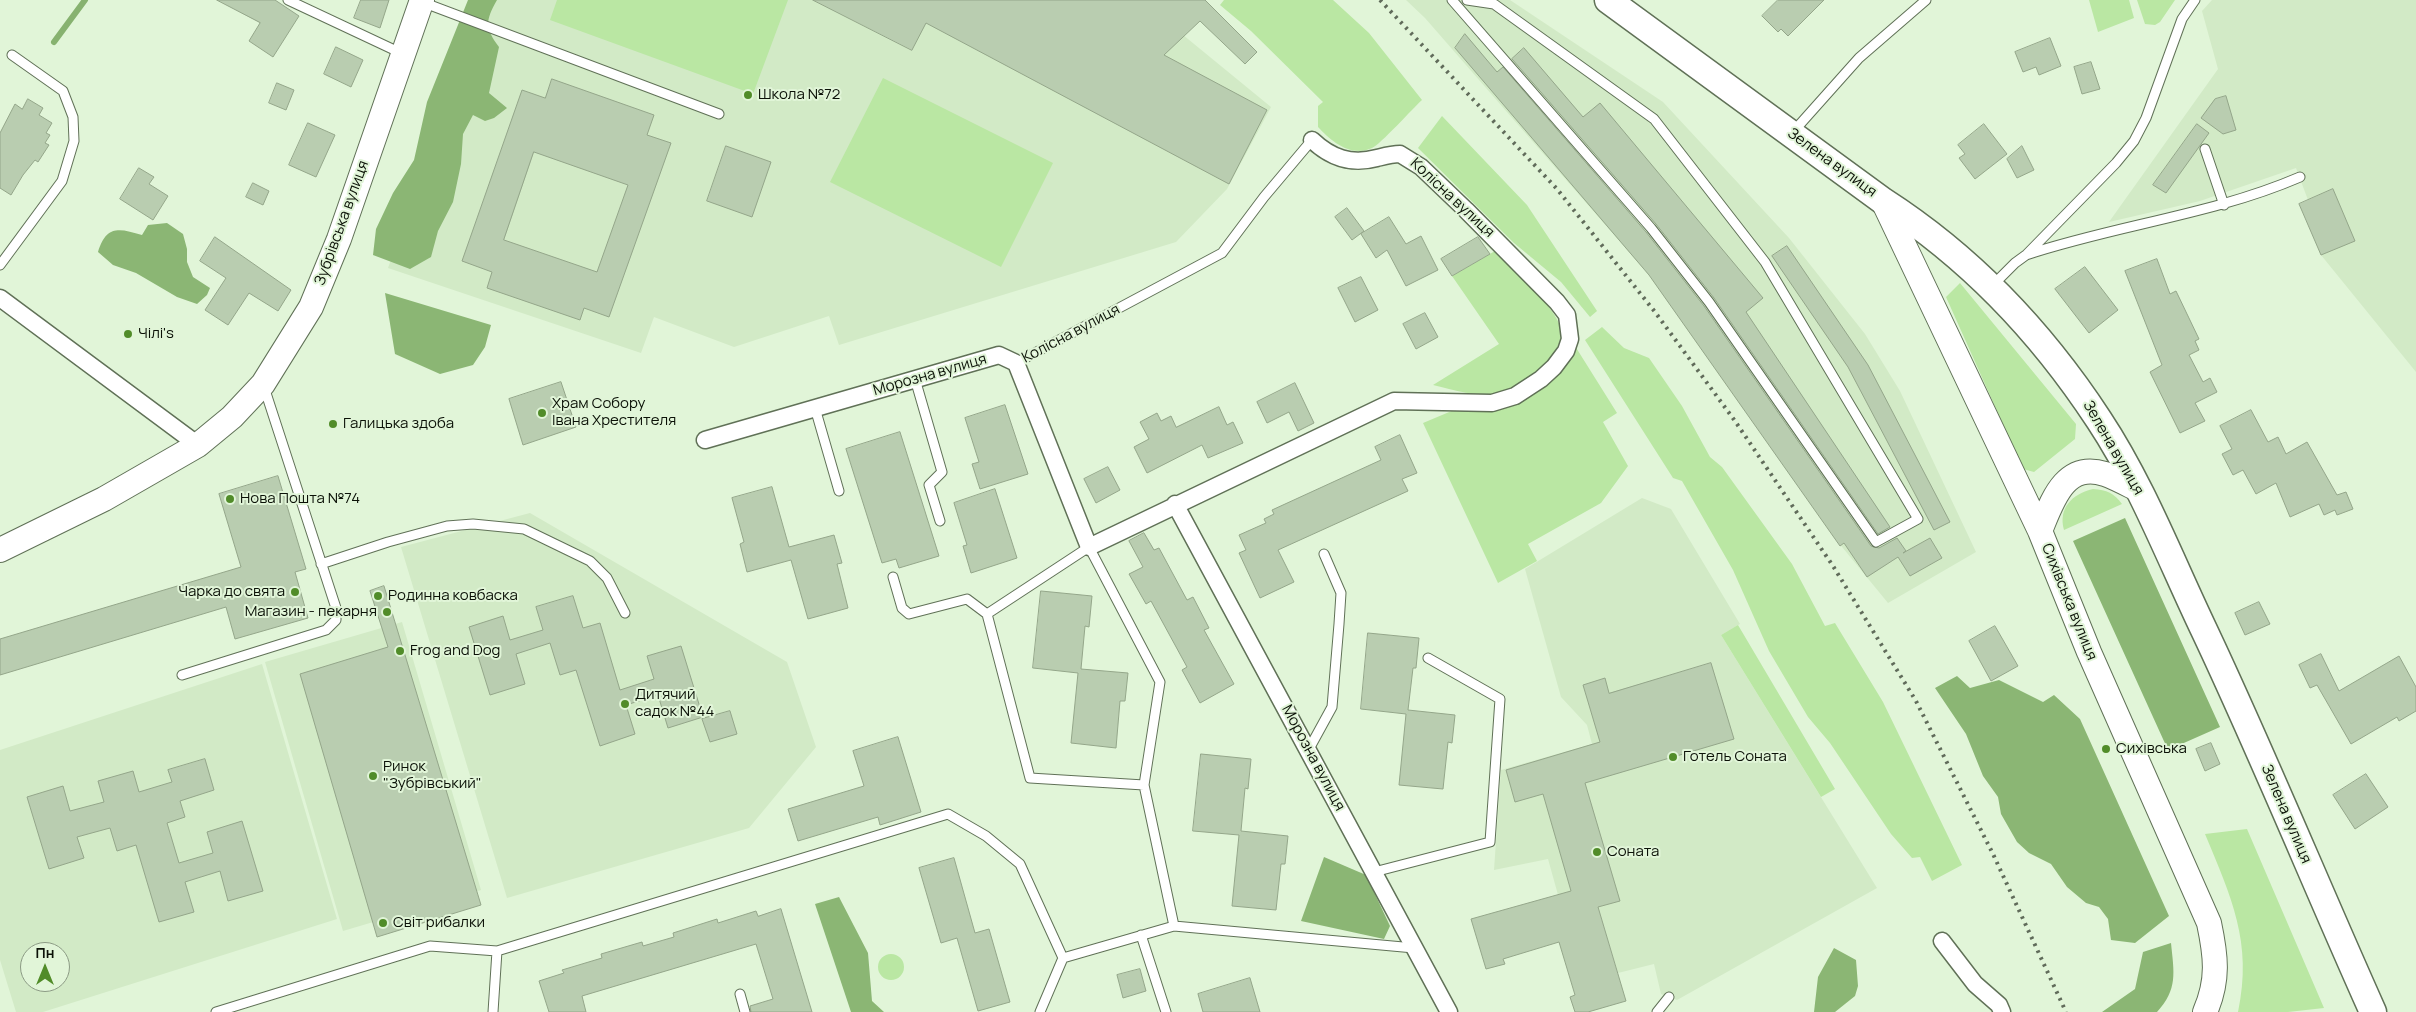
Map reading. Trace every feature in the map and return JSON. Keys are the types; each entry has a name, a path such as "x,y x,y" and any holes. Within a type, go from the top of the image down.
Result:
{"main road":[{"name":"Зелена вулиця","path":"1608,0 1883,201 1924,227 1992,286 2062,368 2100,420 2137,489 2229,684 2374,1012"},
{"name":"Зубрівська вулиця","path":"0,550 104,499 198,445 232,417 263,384 311,307 339,239 422,1"},
{"name":"Сихівська вулиця","path":"1883,201 2040,532 2089,652 2209,923 2216,958 2212,996 2205,1012"},
{"path":"2040,532 2054,495 2067,480 2075,475 2095,472 2105,474 2137,489"}],"street":[{"name":"Колісна вулиця","path":"1175,504 1394,401 1431,400 1474,404 1492,403 1515,396 1541,380 1566,351 1570,339 1568,315 1495,238 1408,157 1400,154 1390,154 1376,158 1344,160 1332,156 1312,140"},
{"path":"0,298 198,445"},
{"name":"Морозна вулиця","path":"705,440 999,355 1016,363"},
{"path":"1016,363 1089,547 1175,504"},
{"name":"Морозна вулиця","path":"1175,504 1309,749 1449,1012"},
{"path":"1942,941 1974,984 1998,1005 2002,1012"}],"lane":[{"path":"288,0 403,54"},
{"path":"1452,0 1652,228 1709,302 1876,542 1918,519 1765,262 1654,119 1495,2 1467,0"},
{"path":"1791,134 1859,58 1926,0"},
{"path":"1992,286 2015,262 2026,255 2116,163 2134,141 2146,118 2182,19 2195,0"},
{"path":"422,1 718,114"},
{"path":"0,265 62,181 74,141 73,118 63,91 12,55"},
{"name":"Колісна вулиця","path":"1016,363 1222,253 1264,197 1312,140"},
{"path":"2205,149 2224,205"},
{"path":"2026,255 2224,205 2261,194 2300,178"},
{"path":"915,379 942,472 929,485 940,521"},
{"path":"182,675 326,630 336,620 336,608 263,384"},
{"path":"815,408 839,491"},
{"path":"321,564 388,542 447,526 473,524 524,530 590,561 607,578 625,613"},
{"path":"987,614 1089,547 1160,682 1144,785 1174,926"},
{"path":"1309,749 1332,707 1339,624 1341,593 1324,554"},
{"path":"894,576 902,608 909,614 967,599 987,614 1030,778 1144,785"},
{"path":"1374,872 1490,842 1500,699 1428,658"},
{"path":"216,1012 237,1009 430,946 497,951 948,814 986,836 1020,864 1063,958 1040,1012"},
{"path":"1063,958 1174,926 1414,948"},
{"path":"1141,934 1166,1012"},
{"path":"493,1012 497,951"},
{"path":"740,994 745,1012"},
{"path":"1658,1012 1669,997"}],"shaded area":[{"name":"Школа №72","path":"486,0 1178,0 1166,21 1271,107 1227,189 1176,242 839,345 829,316 734,347 654,317 641,353 388,268"},
{"path":"1406,0 1510,0 1663,102 1789,238 1865,334 1900,391 1976,552 1888,603 1838,542 1649,275 1425,18"},
{"path":"2212,0 2416,0 2416,372 2321,255 2299,204 2308,200 2296,168 2200,201 2109,222 2218,69 2202,11"},
{"name":"Готель Соната","path":"1642,498 1671,509 1740,624 1721,635 1877,888 1677,1000 1661,994 1654,964 1618,973 1598,908 1577,910 1560,902 1548,859 1494,870 1501,770 1592,744 1587,725 1561,697 1525,569"},
{"name":"Дитячий садок №44","path":"530,513 787,662 816,747 749,828 507,898 401,547"},
{"name":"Ринок \"Зубрівський\"","path":"402,622 481,890 343,931 265,662"},
{"path":"262,664 337,919 43,1012 16,1012 0,960 0,750"}],"green space":[{"path":"468,0 497,0 490,14 488,24 491,35 499,47 489,93 507,108 494,118 485,121 473,115 463,134 461,164 453,202 438,231 431,257 410,269 373,255 376,229 393,193 414,160 427,102"},
{"path":"557,0 788,0 753,94 550,20"},
{"path":"1224,0 1333,0 1369,33 1422,100 1389,134 1372,148 1357,151 1342,146 1329,138 1318,127 1318,106 1323,102 1251,31 1220,5"},
{"path":"2089,0 2129,0 2134,18 2098,32"},
{"path":"2137,0 2175,0 2160,22 2155,25 2145,24"},
{"path":"883,78 1053,163 1001,267 830,182"},
{"path":"1442,116 1527,205 1597,311 1590,317 1561,282 1514,243 1418,148"},
{"path":"167,223 183,234 187,249 187,262 193,277 210,288 207,295 197,304 177,297 136,273 113,265 98,252 101,243 109,233 120,230 142,235 148,225"},
{"path":"1495,251 1542,299 1557,320 1561,329 1561,339 1555,352 1533,377 1520,387 1507,393 1481,395 1433,385 1499,344 1452,276"},
{"path":"1960,283 2076,424 2075,439 2034,472 2023,469 1946,297"},
{"path":"385,293 491,325 485,347 473,365 440,374 395,354"},
{"path":"1602,327 1624,348 1649,358 1682,406 1710,457 1722,467 1792,564 1825,626 1835,623 1883,702 1962,865 1932,881 1920,857 1912,858 1891,834 1830,743 1808,717 1769,651 1733,570 1682,481 1673,478 1585,340"},
{"path":"1575,346 1617,413 1603,422 1628,466 1601,503 1528,544 1537,561 1498,583 1423,423 1454,410 1479,411 1510,406 1552,378"},
{"path":"2093,489 2110,493 2122,504 2064,530 2063,515 2068,503 2079,494"},
{"path":"2125,518 2220,727 2168,750 2073,541"},
{"path":"1738,625 1835,789 1821,797 1721,635"},
{"path":"1957,676 1970,688 1999,680 2043,702 2054,695 2080,719 2169,916 2135,943 2111,940 2108,919 2099,907 2086,903 2067,887 2051,864 2029,853 2017,842 2001,814 1998,797 1983,776 1966,734 1935,688"},
{"path":"2247,829 2324,1008 2288,1012 2238,1012 2243,964 2237,920 2205,834"},
{"path":"1324,857 1366,875 1390,926 1384,939 1301,921"},
{"path":"839,897 868,953 872,1001 884,1012 851,1012 815,904"},
{"path":"2171,943 2173,980 2164,1004 2157,1012 2102,1012 2135,989 2143,952"},
{"path":"1834,948 1856,960 1858,986 1855,996 1835,1012 1814,1012 1818,977"},
{"path":"891,954 900,958 904,967 900,976 891,980 882,976 878,967 882,958"}],"building":[{"path":"217,0 275,0 299,16 273,57 249,41 260,23"},
{"path":"361,0 389,0 380,28 354,18"},
{"path":"813,0 1205,0 1257,52 1245,64 1200,21 1164,55 1267,110 1229,184 926,23 912,50"},
{"path":"1778,0 1824,0 1788,36 1781,29 1778,32 1762,16"},
{"path":"1465,34 1497,72 1503,67 1646,232 1704,306 1871,546 1879,548 1897,538 1906,551 1903,553 1930,538 1942,558 1910,576 1898,557 1867,577 1844,543 1840,546 1649,275 1455,48"},
{"path":"2050,38 2061,66 2039,75 2036,67 2023,72 2015,52"},
{"path":"336,47 363,60 351,87 324,74"},
{"path":"1524,48 1583,117 1600,103 1763,298 1746,312 1890,527 1878,534 1714,298 1656,224 1512,59"},
{"path":"2091,62 2100,89 2082,94 2074,67"},
{"path":"552,79 654,115 647,135 671,143 609,317 584,308 580,320 487,288 492,272 462,261 522,90 545,98","holes":["534,152 628,185 597,272 504,240"]},
{"path":"277,83 294,90 286,110 269,103"},
{"path":"2226,96 2236,130 2223,134 2201,118 2215,99"},
{"path":"28,99 43,108 39,115 52,123 46,133 50,135 45,143 49,145 38,162 35,160 23,175 11,195 0,188 0,133 15,104 22,109"},
{"path":"308,123 335,135 316,177 289,165"},
{"path":"1984,124 2007,154 1975,179 1959,158 1965,154 1958,145"},
{"path":"2197,124 2209,133 2166,193 2153,185"},
{"path":"726,146 771,162 752,217 707,201"},
{"path":"2022,146 2034,170 2017,178 2007,159"},
{"path":"139,168 154,177 149,184 168,196 153,220 120,199"},
{"path":"253,183 269,191 263,205 246,197"},
{"path":"2333,189 2355,241 2321,255 2299,204"},
{"path":"1347,208 1364,231 1352,240 1335,217"},
{"path":"1389,217 1406,244 1421,236 1438,270 1406,286 1387,250 1376,258 1361,234"},
{"path":"215,237 291,290 278,311 249,293 228,325 205,310 226,278 200,261"},
{"path":"1478,237 1490,254 1452,276 1441,259"},
{"path":"1787,246 1868,365 1950,522 1934,530 1848,367 1772,256"},
{"path":"2157,259 2170,294 2176,291 2199,339 2195,341 2199,350 2189,355 2203,382 2210,378 2217,392 2195,403 2205,421 2180,433 2150,372 2162,365 2125,271"},
{"path":"2085,267 2118,310 2089,333 2055,289"},
{"path":"1361,277 1378,310 1355,322 1338,288"},
{"path":"1425,313 1438,337 1416,349 1403,324"},
{"name":"Храм Собору Івана Хрестителя","path":"561,382 576,427 523,445 509,399"},
{"path":"1295,383 1314,423 1298,431 1289,412 1267,423 1257,402"},
{"path":"1005,405 1028,474 980,489 972,464 979,462 965,418"},
{"path":"1219,407 1227,425 1233,422 1243,443 1208,458 1202,445 1147,473 1134,447 1149,439 1140,422 1157,413 1161,421 1171,416 1176,427"},
{"path":"2251,410 2268,442 2278,437 2286,454 2307,442 2337,495 2346,492 2353,509 2337,515 2335,510 2324,515 2319,504 2290,517 2276,483 2256,494 2243,470 2233,475 2222,454 2232,449 2220,426"},
{"path":"900,432 939,556 899,568 896,559 882,563 846,449"},
{"path":"1400,435 1417,473 1402,479 1408,491 1278,550 1294,582 1260,598 1239,553 1246,550 1239,535 1266,523 1264,519 1274,514 1272,510 1381,460 1375,447"},
{"path":"1108,467 1120,490 1096,503 1084,479"},
{"path":"278,476 306,569 295,572 308,618 235,639 226,607 0,675 0,639 241,567 219,494"},
{"path":"772,487 789,547 834,535 842,563 837,564 848,608 808,619 791,560 747,572 740,544 744,542 732,498"},
{"path":"995,489 1017,558 971,573 963,546 967,545 954,503"},
{"path":"1144,533 1154,550 1159,548 1187,600 1193,597 1209,628 1204,630 1234,684 1200,703 1182,670 1187,667 1151,601 1146,604 1129,574 1143,567 1129,541"},
{"name":"Ринок \"Зубрівський\"","path":"384,586 481,905 377,937 300,674 388,647 370,591"},
{"path":"1041,591 1092,596 1089,627 1085,626 1081,669 1128,673 1125,701 1120,701 1116,748 1071,743 1078,673 1033,668"},
{"path":"573,596 583,628 600,623 620,690 654,679 647,656 681,646 703,717 668,728 658,695 626,705 635,734 600,746 576,670 560,675 550,643 516,654 525,684 490,695 469,627 503,616 510,640 543,630 536,607"},
{"path":"2259,602 2270,624 2245,635 2235,613"},
{"path":"1995,626 2018,666 1991,681 1969,641"},
{"path":"1368,633 1419,638 1416,668 1413,668 1408,710 1455,715 1452,743 1448,742 1443,789 1399,785 1406,714 1361,709"},
{"path":"2321,654 2339,691 2399,656 2416,687 2416,711 2399,721 2397,717 2351,744 2317,685 2310,688 2299,665"},
{"path":"1711,663 1734,739 1585,783 1620,901 1598,907 1626,1001 1588,1012 1575,1012 1570,997 1575,995 1559,942 1503,959 1505,964 1486,969 1471,919 1571,891 1543,794 1515,802 1506,770 1600,742 1583,685 1605,678 1609,693"},
{"path":"730,711 737,734 710,742 702,719"},
{"path":"898,737 921,812 880,825 878,817 798,841 788,809 864,786 853,751"},
{"path":"2211,743 2220,764 2205,771 2196,749"},
{"path":"1201,754 1251,759 1248,789 1245,788 1241,831 1288,836 1285,864 1281,864 1276,910 1232,906 1239,835 1193,831"},
{"path":"205,759 214,790 180,801 185,817 167,823 179,863 213,853 207,832 242,821 263,891 228,901 220,871 185,882 194,912 159,922 136,845 117,851 110,828 77,837 84,858 49,869 27,797 63,786 70,811 104,802 98,781 133,771 139,792 172,782 168,770"},
{"path":"2366,774 2388,807 2355,829 2333,795"},
{"path":"954,858 975,933 989,929 1010,1002 978,1011 957,938 941,943 919,868"},
{"path":"781,909 812,1012 751,1012 750,1006 773,999 756,944 582,996 586,1012 549,1012 539,981 564,973 562,970 602,958 601,954 642,942 643,946 674,937 673,933 717,919 718,923 756,911 758,916"},
{"path":"1140,969 1146,991 1123,998 1117,975"},
{"path":"1250,978 1260,1012 1203,1012 1198,994"}],"waterway":[{"path":"54,42 85,0"}],"railway":[{"path":"1380,0 1557,189 1655,312 1735,421 1833,566 1916,701 1993,854 2066,1012"}],"place":[{"name":"Школа №72","path":"748,95"},
{"name":"Чілі's","path":"128,334"},
{"name":"Храм Собору Івана Хрестителя","path":"542,413"},
{"name":"Галицька здоба","path":"333,424"},
{"name":"Нова Пошта №74","path":"230,499"},
{"name":"Чарка до свята","path":"295,592"},
{"name":"Родинна ковбаска","path":"378,596"},
{"name":"Магазин - пекарня","path":"387,612"},
{"name":"Frog and Dog","path":"400,651"},
{"name":"Дитячий садок №44","path":"625,704"},
{"name":"Сихівська","path":"2106,749"},
{"name":"Готель Соната","path":"1673,757"},
{"name":"Ринок \"Зубрівський\"","path":"373,776"},
{"name":"Соната","path":"1597,852"},
{"name":"Світ рибалки","path":"383,923"}]}
